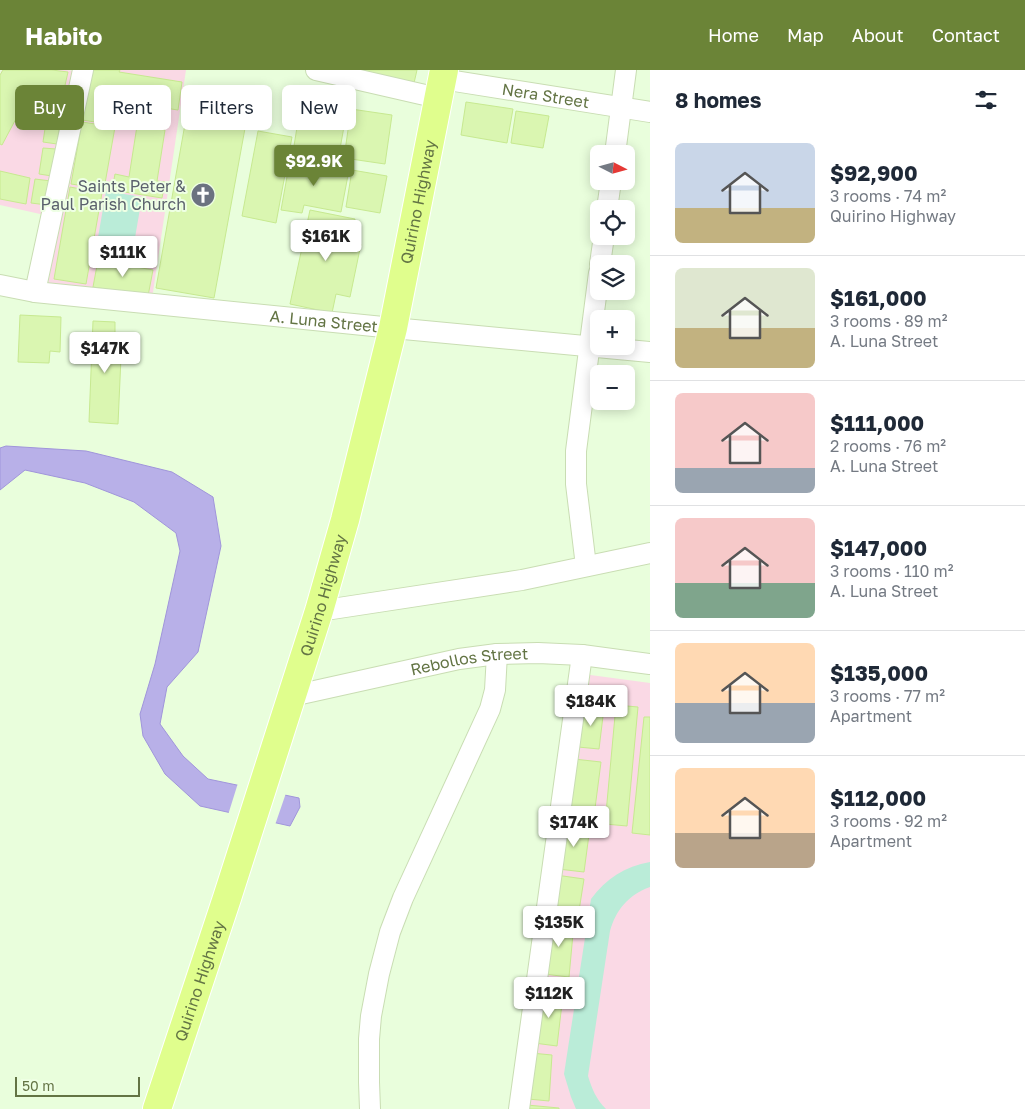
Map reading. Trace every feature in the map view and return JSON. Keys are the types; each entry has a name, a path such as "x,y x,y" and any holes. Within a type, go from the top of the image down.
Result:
{"highway":[{"name":"Quirino Highway","path":"157,1109 320,611 393,328 442,82"}],"street":[{"path":"35,292 83,70"},
{"name":"Nera Street","path":"316,70 442,82 650,112"},
{"path":"615,145 626,70"},
{"name":"A. Luna Street","path":"0,285 35,292 650,352"},
{"path":"586,566 576,484 576,451 595,300"},
{"path":"320,611 522,580 650,553"},
{"path":"370,1109 371,1016 379,974 403,898 490,709 495,690 497,654"},
{"name":"Rebollos Street","path":"292,696 459,659 497,654 582,655 650,664"},
{"path":"519,1109 582,655"}],"shaded area":[{"path":"2,70 74,71 72,85 15,85 15,130 64,130 49,216 0,205 0,74"},
{"path":"87,70 186,70 184,85 181,85 181,104 152,299 48,284 76,130 84,130 84,86"},
{"path":"6,446 86,451 172,472 213,497 221,546 198,652 167,687 160,724 183,756 208,779 299,798 300,807 290,826 200,806 165,774 143,736 140,714 155,664 180,551 176,533 134,502 85,483 25,470 0,490 0,448"},
{"path":"583,674 650,683 650,1109 524,1109"}],"green space":[{"path":"106,191 142,197 131,261 95,255"},
{"path":"650,862 650,887 635,894 624,904 619,910 610,931 588,1076 595,1094 606,1109 576,1109 564,1074 591,899 603,885 617,874"}],"pier":[{"path":"238,783 286,793 275,825 228,815"}],"building":[{"path":"3,70 52,70 68,72 65,85 15,85 15,121 2,145 0,144 0,75"},
{"path":"90,70 120,70 119,72 182,82 178,110 171,109 171,85 94,85 94,122 84,120 84,108"},
{"path":"341,70 417,70 414,83"},
{"path":"466,102 513,109 507,143 461,135"},
{"path":"356,110 392,115 385,164 344,158 348,130 356,130"},
{"path":"516,111 549,116 543,148 511,143"},
{"path":"84,122 94,124 94,130 114,130 104,189 71,184 81,130 84,130"},
{"path":"45,130 59,130 57,144 43,142"},
{"path":"136,130 165,130 157,181 165,182 162,198 112,190 115,174 129,177"},
{"name":"Saints Peter & Paul Parish Church","path":"184,130 245,130 214,298 156,288"},
{"path":"297,130 343,130 338,160 293,152"},
{"path":"258,131 292,137 276,223 242,216"},
{"path":"43,148 56,149 52,176 39,174"},
{"path":"290,160 349,170 341,212 304,205 302,213 281,210"},
{"path":"352,170 387,176 380,213 346,207"},
{"path":"0,171 30,178 26,204 0,199"},
{"path":"35,179 51,181 47,205 31,203"},
{"path":"70,187 102,193 86,284 54,279"},
{"path":"310,210 355,219 350,241 361,244 350,297 336,294 332,313 290,304"},
{"path":"98,260 153,270 148,296 93,287"},
{"path":"20,315 61,317 60,352 50,351 49,363 18,362"},
{"path":"93,321 115,322 115,335 122,335 118,424 89,422"},
{"path":"583,705 604,708 599,749 578,747"},
{"path":"616,705 638,707 627,826 605,824"},
{"path":"644,717 650,717 650,835 632,833"},
{"path":"574,759 601,762 594,816 567,812"},
{"path":"563,824 590,827 584,872 558,869"},
{"path":"556,875 584,879 578,917 550,912"},
{"path":"549,920 574,923 569,977 544,974"},
{"path":"540,993 563,995 557,1046 534,1043"},
{"path":"531,1053 552,1055 549,1101 528,1099"},
{"path":"527,1105 559,1108 559,1109 526,1109"}],"place":[{"name":"Saints Peter & Paul Parish Church","path":"203,195"}]}
